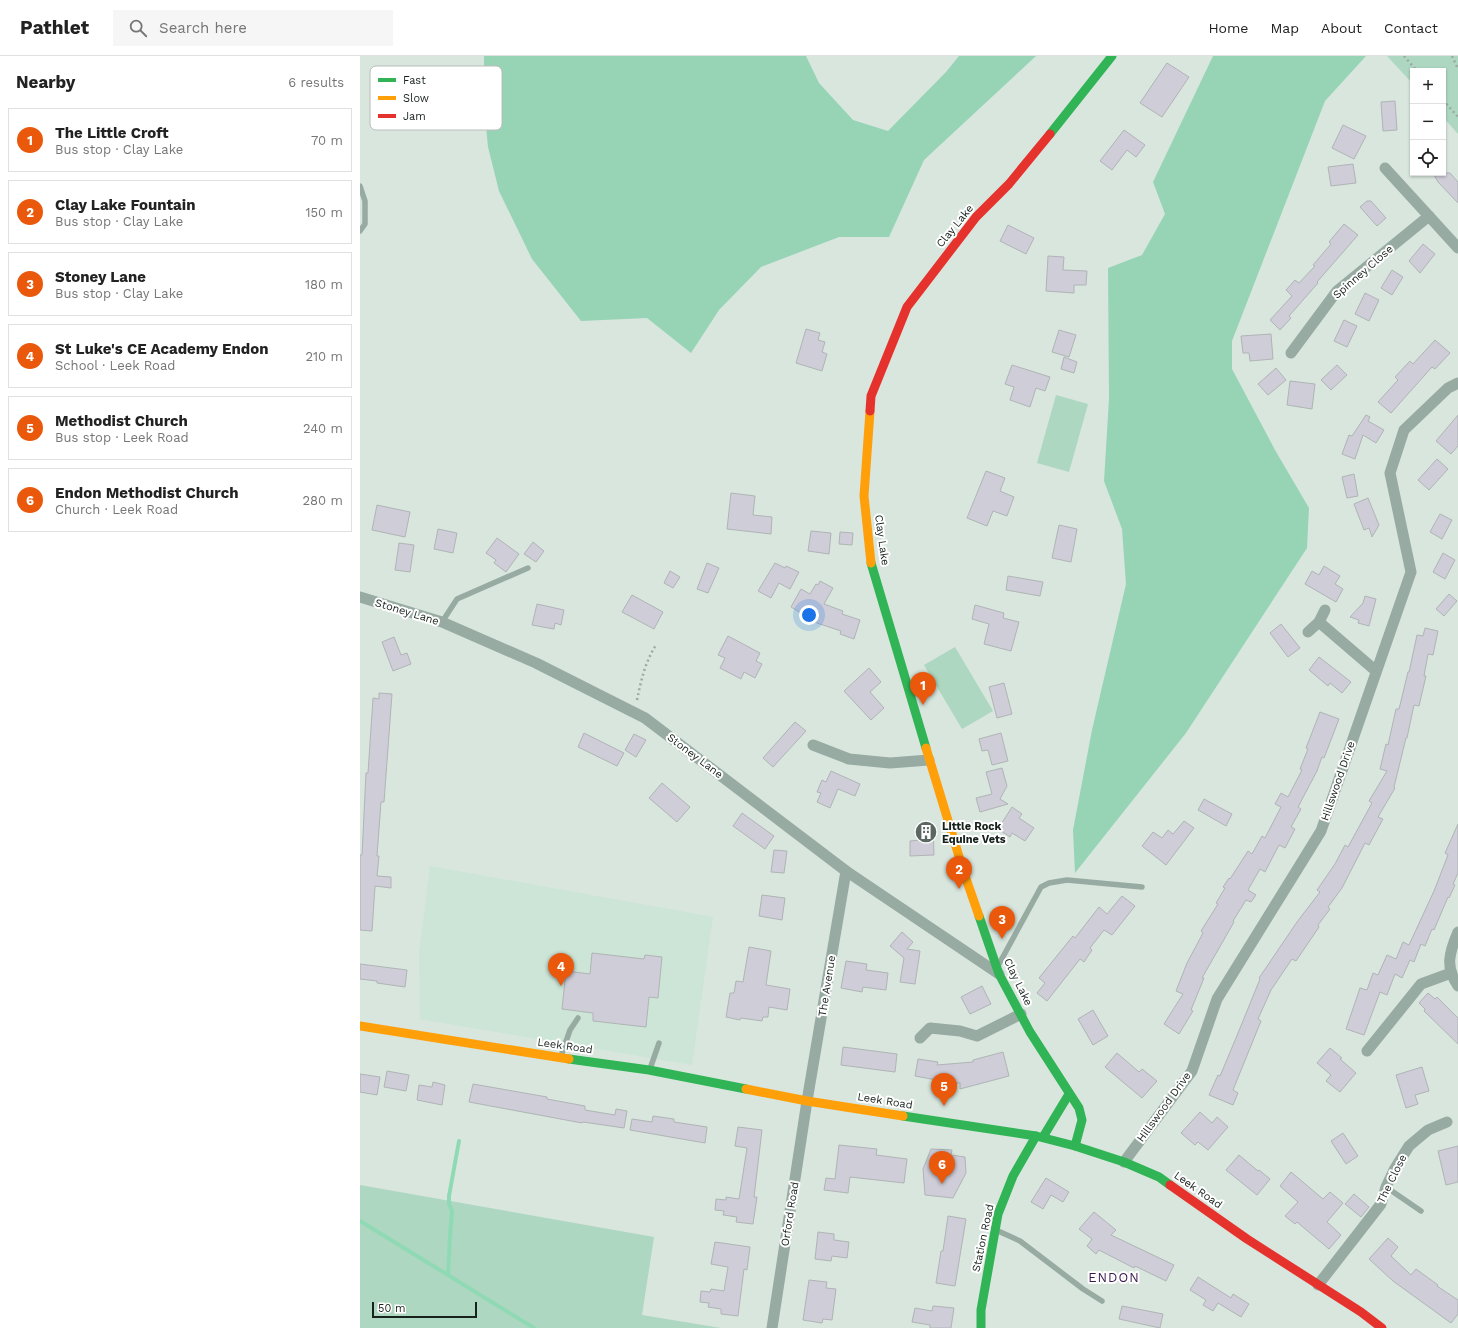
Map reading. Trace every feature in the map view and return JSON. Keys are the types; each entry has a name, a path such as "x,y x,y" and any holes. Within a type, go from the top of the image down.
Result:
{"main road":[{"name":"Clay Lake","path":"1075,1146 1082,1120 1079,1108 1030,1032 998,971 964,873 870,559 864,496 871,396 907,306 976,217 1009,184 1112,56"},
{"name":"Leek Road","path":"360,1026 560,1058 649,1070 808,1101 1039,1137 1075,1146 1124,1162 1158,1177 1247,1239 1361,1312 1382,1328"},
{"path":"1039,1137 1069,1094"},
{"name":"Station Road","path":"981,1328 981,1310 998,1214 1013,1176 1039,1137"}],"street":[{"path":"1385,168 1458,248"},
{"name":"Spinney Close","path":"1291,353 1337,292 1429,216"},
{"name":"Hillswood Drive","path":"1124,1162 1192,1071 1217,999 1321,831 1411,572 1390,473 1404,430 1448,388 1458,383"},
{"name":"Stoney Lane","path":"360,597 442,622 536,663 645,718 846,870 998,971"},
{"path":"1308,632 1319,622 1325,610"},
{"path":"1319,622 1376,671"},
{"path":"813,745 850,759 890,763 929,760"},
{"name":"The Avenue","path":"808,1101 846,870"},
{"path":"1458,932 1451,949 1450,960 1451,973 1458,986"},
{"path":"1367,1051 1421,984 1451,973"},
{"path":"920,1038 930,1028 960,1031 977,1036 1020,1014"},
{"name":"Orford Road","path":"772,1328 808,1101"},
{"name":"The Close","path":"1318,1285 1381,1204 1386,1187 1394,1170 1409,1146 1428,1130 1447,1122"}],"lane":[{"path":"360,186 365,201 365,224 360,231"},
{"path":"442,622 457,598 528,568"},
{"path":"998,971 1041,887 1049,883 1067,880 1142,887"},
{"path":"560,1058 570,1030 578,1018"},
{"path":"649,1070 659,1043"},
{"path":"1386,1187 1421,1211"},
{"path":"996,1229 1020,1242 1102,1301"}],"path":[{"path":"1404,56 1414,68"},
{"path":"1452,56 1458,68"},
{"path":"1446,103 1458,117"},
{"path":"634,712 645,666 649,656 656,646"}],"shaded area":[{"path":"430,866 713,917 692,1065 420,1019 419,953"}],"green space":[{"path":"484,56 806,56 819,83 853,120 888,131 946,72 959,56 1036,56 924,160 889,237 839,237 761,267 719,310 691,353 647,318 581,321 532,259 499,191 488,147 486,130 502,130 502,66 484,66"},
{"path":"1213,56 1366,56 1325,101 1232,341 1232,369 1275,450 1309,508 1307,548 1186,733 1075,873 1073,830 1092,730 1126,584 1122,529 1104,481 1109,399 1108,268 1142,255 1165,214 1153,182"},
{"path":"1387,56 1458,56 1458,134 1446,120 1446,68 1410,68 1410,81"},
{"path":"1056,395 1088,404 1069,472 1037,463"},
{"path":"955,647 993,711 962,729 924,665"},
{"path":"360,1185 654,1237 642,1315 721,1328 360,1328"}],"building":[{"path":"1167,63 1189,77 1162,117 1140,103"},
{"path":"1395,101 1397,130 1383,131 1381,102"},
{"path":"1343,125 1366,136 1354,159 1332,148"},
{"path":"1124,130 1145,145 1136,157 1127,150 1112,170 1100,161"},
{"path":"1353,164 1356,183 1331,186 1328,167"},
{"path":"1446,173 1450,173 1458,182 1458,203 1438,182 1435,176 1446,176"},
{"path":"1367,201 1371,201 1386,218 1377,226 1360,207"},
{"path":"1344,224 1358,235 1289,316 1291,318 1280,330 1270,320 1292,296 1286,290 1295,280 1299,283 1315,266 1313,265 1331,244 1329,242"},
{"path":"1008,225 1034,238 1026,254 1000,241"},
{"path":"1423,244 1435,254 1420,273 1409,261"},
{"path":"1048,256 1064,257 1063,270 1087,271 1086,285 1074,285 1074,293 1046,291"},
{"path":"1392,270 1403,277 1392,295 1381,288"},
{"path":"1365,293 1379,300 1369,321 1355,314"},
{"path":"1344,320 1357,326 1347,347 1334,341"},
{"path":"806,329 820,333 818,340 825,342 822,352 827,354 822,371 796,363"},
{"path":"1059,330 1076,335 1069,357 1052,352"},
{"path":"1271,334 1273,359 1250,361 1249,353 1243,353 1241,336"},
{"path":"1435,340 1450,353 1435,369 1432,367 1391,413 1378,402 1398,380 1395,377 1410,361 1413,364"},
{"path":"1064,357 1077,362 1074,373 1061,369"},
{"path":"1012,365 1050,377 1045,391 1036,388 1030,407 1010,400 1014,387 1005,384"},
{"path":"1337,365 1347,375 1331,390 1321,380"},
{"path":"1276,368 1286,380 1268,395 1258,384"},
{"path":"1290,381 1315,384 1312,409 1287,405"},
{"path":"1366,415 1370,417 1368,421 1384,430 1376,443 1363,435 1355,459 1342,454 1349,435 1352,436"},
{"path":"1458,415 1458,446 1451,454 1436,441"},
{"path":"1437,459 1448,469 1429,490 1418,480"},
{"path":"986,471 1005,478 1000,491 1014,497 1007,516 993,511 987,526 967,518"},
{"path":"1354,474 1358,496 1347,498 1342,477"},
{"path":"731,493 755,496 753,515 772,517 771,534 727,529"},
{"path":"1368,498 1379,525 1372,537 1369,528 1364,530 1354,504"},
{"path":"377,505 410,512 405,537 372,530"},
{"path":"1440,514 1452,520 1442,539 1430,532"},
{"path":"1059,525 1077,529 1071,562 1052,558"},
{"path":"438,529 457,533 453,553 434,549"},
{"path":"811,531 831,533 829,554 808,551"},
{"path":"840,532 853,533 852,545 839,544"},
{"path":"497,538 519,554 506,572 494,563 496,560 486,553"},
{"path":"533,542 544,551 536,562 524,554"},
{"path":"399,543 414,545 410,572 395,570"},
{"path":"1443,553 1455,560 1445,579 1433,572"},
{"path":"707,563 719,568 708,593 697,589"},
{"path":"775,563 799,572 790,589 779,583 771,598 758,591"},
{"path":"1324,566 1340,576 1335,584 1343,589 1336,602 1305,584 1312,571 1319,575"},
{"path":"670,571 680,577 673,588 664,583"},
{"path":"1008,576 1043,582 1040,596 1006,590"},
{"path":"820,581 833,588 824,604 843,611 842,614 860,620 854,639 840,634 841,631 817,623 791,607 801,589 810,594 816,584 818,585"},
{"path":"1449,594 1457,601 1444,616 1436,609"},
{"path":"632,595 663,612 654,629 622,612"},
{"path":"1365,596 1376,599 1369,626 1358,623 1359,620 1350,617 1363,603"},
{"path":"537,604 564,610 561,625 555,623 554,629 532,625"},
{"path":"975,605 1004,613 1003,618 1019,622 1011,651 984,644 989,624 972,619"},
{"path":"1281,624 1300,648 1288,657 1270,633"},
{"path":"1425,628 1438,631 1433,655 1428,654 1424,676 1426,676 1419,706 1414,705 1395,788 1378,817 1383,819 1369,845 1365,843 1342,888 1328,907 1330,909 1318,925 1319,927 1296,961 1292,959 1271,990 1258,1019 1261,1021 1233,1090 1238,1093 1233,1105 1209,1095 1218,1075 1220,1076 1260,979 1259,978 1297,922 1320,892 1317,890 1335,864 1345,845 1348,847 1372,803 1369,801 1387,771 1380,769 1386,744 1388,745 1396,709 1399,709 1417,635 1423,636"},
{"path":"728,636 760,653 756,661 762,664 755,678 744,672 741,679 720,668 725,658 718,655"},
{"path":"394,637 401,655 407,653 411,664 393,671 382,642"},
{"path":"1319,657 1351,682 1342,693 1330,683 1328,686 1309,670"},
{"path":"869,668 881,682 870,692 884,708 871,720 844,691"},
{"path":"1004,683 1012,714 997,718 989,687"},
{"path":"379,693 392,694 384,802 381,802 377,876 391,877 391,888 375,886 372,931 360,930 360,855 362,855 366,773 368,773 373,698 379,699"},
{"path":"1320,712 1339,719 1324,758 1322,757 1317,771 1298,807 1301,809 1291,827 1295,829 1285,848 1279,845 1265,872 1260,869 1248,890 1256,895 1251,902 1246,900 1233,921 1234,922 1202,978 1204,978 1191,1010 1193,1011 1179,1034 1164,1024 1183,994 1176,991 1187,963 1203,933 1201,931 1218,904 1216,903 1229,878 1230,879 1248,851 1252,854 1262,836 1265,838 1281,807 1275,804 1281,793 1288,797 1302,770 1300,769 1308,749 1306,748"},
{"path":"795,722 806,731 773,767 763,758"},
{"path":"584,733 624,753 617,766 578,747"},
{"path":"1001,733 1008,761 992,765 988,750 982,751 979,739"},
{"path":"634,734 646,740 636,757 625,750"},
{"path":"1002,768 1007,786 1000,799 1008,804 980,812 976,798 992,794 986,772"},
{"path":"831,771 860,784 855,796 838,789 830,808 817,802 821,793 817,792 822,780 826,782"},
{"path":"662,783 690,807 677,822 649,798"},
{"path":"1204,799 1232,814 1226,826 1198,810"},
{"path":"1012,807 1022,814 1019,818 1034,828 1025,841 1012,833 1010,837 998,829"},
{"path":"742,813 774,836 765,849 733,826"},
{"path":"1184,821 1194,828 1166,865 1142,846 1153,832 1162,838 1168,830 1173,834"},
{"name":"Little Rock Equine Vets","path":"919,824 933,824 934,855 910,856 910,841 920,840"},
{"path":"1458,824 1458,873 1453,884 1455,885 1449,898 1448,897 1434,930 1432,929 1425,946 1421,944 1414,962 1410,960 1402,978 1395,974 1387,995 1380,992 1364,1035 1346,1029 1360,988 1367,990 1373,973 1378,975 1387,955 1396,959 1403,942 1409,945 1434,891 1448,855 1445,853"},
{"path":"774,850 787,851 784,873 771,872"},
{"path":"762,895 785,898 782,920 759,916"},
{"path":"1122,896 1135,906 1112,935 1104,930 1090,948 1092,950 1084,962 1080,959 1047,1001 1037,993 1045,983 1039,978 1073,936 1075,938 1099,907 1107,914"},
{"path":"902,932 913,942 907,949 920,951 915,984 900,982 904,958 890,946"},
{"path":"749,947 771,951 766,985 790,989 787,1010 769,1007 768,1017 763,1017 762,1021 741,1018 740,1020 726,1017 730,993 734,993 736,981 743,982"},
{"path":"592,953 644,959 645,955 662,957 658,998 649,997 646,1027 593,1021 593,1013 562,1009 566,971 590,974"},
{"path":"846,961 867,964 866,970 888,973 886,990 863,987 862,992 841,988"},
{"path":"360,964 407,970 405,987 360,979"},
{"path":"982,986 991,1004 970,1014 961,997"},
{"path":"1428,993 1435,999 1437,997 1458,1018 1458,1044 1424,1011 1425,1009 1419,1003"},
{"path":"1093,1010 1108,1036 1093,1045 1078,1019"},
{"path":"843,1047 897,1054 895,1072 841,1065"},
{"path":"1330,1048 1356,1073 1340,1092 1326,1081 1331,1075 1317,1063"},
{"path":"1003,1052 1009,1076 960,1089 960,1083 947,1084 947,1082 915,1076 918,1059 938,1062 937,1065 973,1062 973,1060"},
{"path":"1117,1053 1139,1072 1142,1069 1157,1081 1142,1098 1105,1067"},
{"path":"1422,1067 1429,1091 1415,1095 1418,1104 1406,1108 1396,1075"},
{"path":"387,1071 409,1075 406,1091 384,1087"},
{"path":"360,1074 380,1077 377,1095 360,1092"},
{"path":"433,1082 445,1085 442,1105 417,1100 419,1085 432,1087"},
{"path":"473,1084 547,1097 547,1099 585,1106 585,1110 615,1115 616,1109 627,1111 624,1128 582,1123 469,1102"},
{"path":"1200,1112 1212,1123 1217,1117 1228,1127 1208,1150 1198,1142 1195,1145 1181,1133"},
{"path":"653,1116 674,1119 674,1122 707,1127 705,1143 630,1130 632,1119 652,1122"},
{"path":"738,1127 762,1130 754,1197 757,1197 753,1224 736,1222 737,1217 723,1215 724,1211 715,1210 716,1199 726,1200 726,1197 739,1199 747,1148 735,1146"},
{"path":"1343,1133 1358,1156 1346,1164 1331,1141"},
{"path":"839,1145 877,1149 876,1155 907,1159 904,1183 850,1177 848,1193 824,1190 826,1178 835,1179"},
{"path":"1458,1146 1458,1182 1446,1185 1438,1151"},
{"path":"931,1149 952,1150 951,1155 965,1157 966,1173 953,1198 925,1195 923,1169"},
{"path":"1239,1155 1270,1179 1257,1195 1226,1170"},
{"path":"1291,1172 1323,1199 1330,1192 1343,1203 1327,1222 1341,1235 1329,1249 1297,1222 1295,1224 1285,1216 1298,1202 1280,1186"},
{"path":"1046,1178 1069,1192 1063,1202 1051,1195 1043,1209 1031,1202"},
{"path":"1354,1194 1369,1207 1361,1217 1345,1204"},
{"path":"1094,1212 1116,1230 1111,1235 1174,1265 1166,1281 1135,1266 1134,1268 1099,1250 1096,1254 1087,1246 1092,1239 1079,1229"},
{"path":"948,1216 966,1219 955,1286 936,1283 941,1251 943,1251"},
{"path":"818,1232 834,1234 834,1240 849,1242 847,1258 832,1256 831,1261 815,1259"},
{"path":"1388,1238 1398,1247 1391,1256 1411,1275 1416,1269 1438,1285 1437,1286 1458,1300 1458,1314 1451,1323 1393,1281 1369,1259"},
{"path":"715,1242 750,1247 747,1270 744,1269 738,1316 721,1314 721,1309 708,1307 709,1303 700,1302 701,1291 710,1292 711,1289 724,1291 728,1267 711,1264"},
{"path":"1198,1277 1231,1298 1233,1294 1249,1304 1241,1317 1218,1303 1213,1311 1203,1305 1206,1300 1190,1290"},
{"path":"809,1280 827,1282 826,1288 836,1289 832,1320 823,1319 822,1323 803,1320"},
{"path":"933,1306 954,1308 951,1328 930,1328 930,1325 912,1322 915,1308 932,1311"},
{"path":"1122,1306 1163,1314 1160,1328 1119,1319"}],"waterway":[{"path":"448,1275 452,1211 449,1204 449,1196 459,1141"},
{"path":"360,1221 534,1328"}],"traffic: fast":[{"path":"1050,134 1112,56"},
{"path":"871,563 926,748"},
{"path":"979,916 999,974 1030,1032 1079,1108 1082,1120 1075,1146"},
{"path":"569,1059 649,1070 746,1089"},
{"path":"1043,1137 1069,1094"},
{"path":"903,1116 1036,1136 1075,1146 1124,1162 1159,1177 1170,1185"},
{"path":"981,1328 981,1310 998,1214 1013,1176 1036,1136"}],"traffic: slow":[{"path":"870,411 864,496 871,563"},
{"path":"926,748 964,873 979,916"},
{"path":"360,1026 569,1059"},
{"path":"746,1089 807,1101 903,1116"}],"traffic: jam":[{"path":"870,411 871,396 907,307 976,217 1009,184 1050,134"},
{"path":"1170,1185 1247,1239 1361,1312 1382,1328"}],"place":[{"name":"The Little Croft","path":"923,705"},
{"name":"Little Rock Equine Vets","path":"926,832"},
{"name":"Clay Lake Fountain","path":"959,889"},
{"name":"Stoney Lane","path":"1002,939"},
{"name":"St Luke's CE Academy Endon","path":"561,986"},
{"name":"Methodist Church","path":"944,1106"},
{"name":"Endon Methodist Church","path":"942,1184"}],"district":[{"name":"ENDON","path":"1114,1277"}]}
